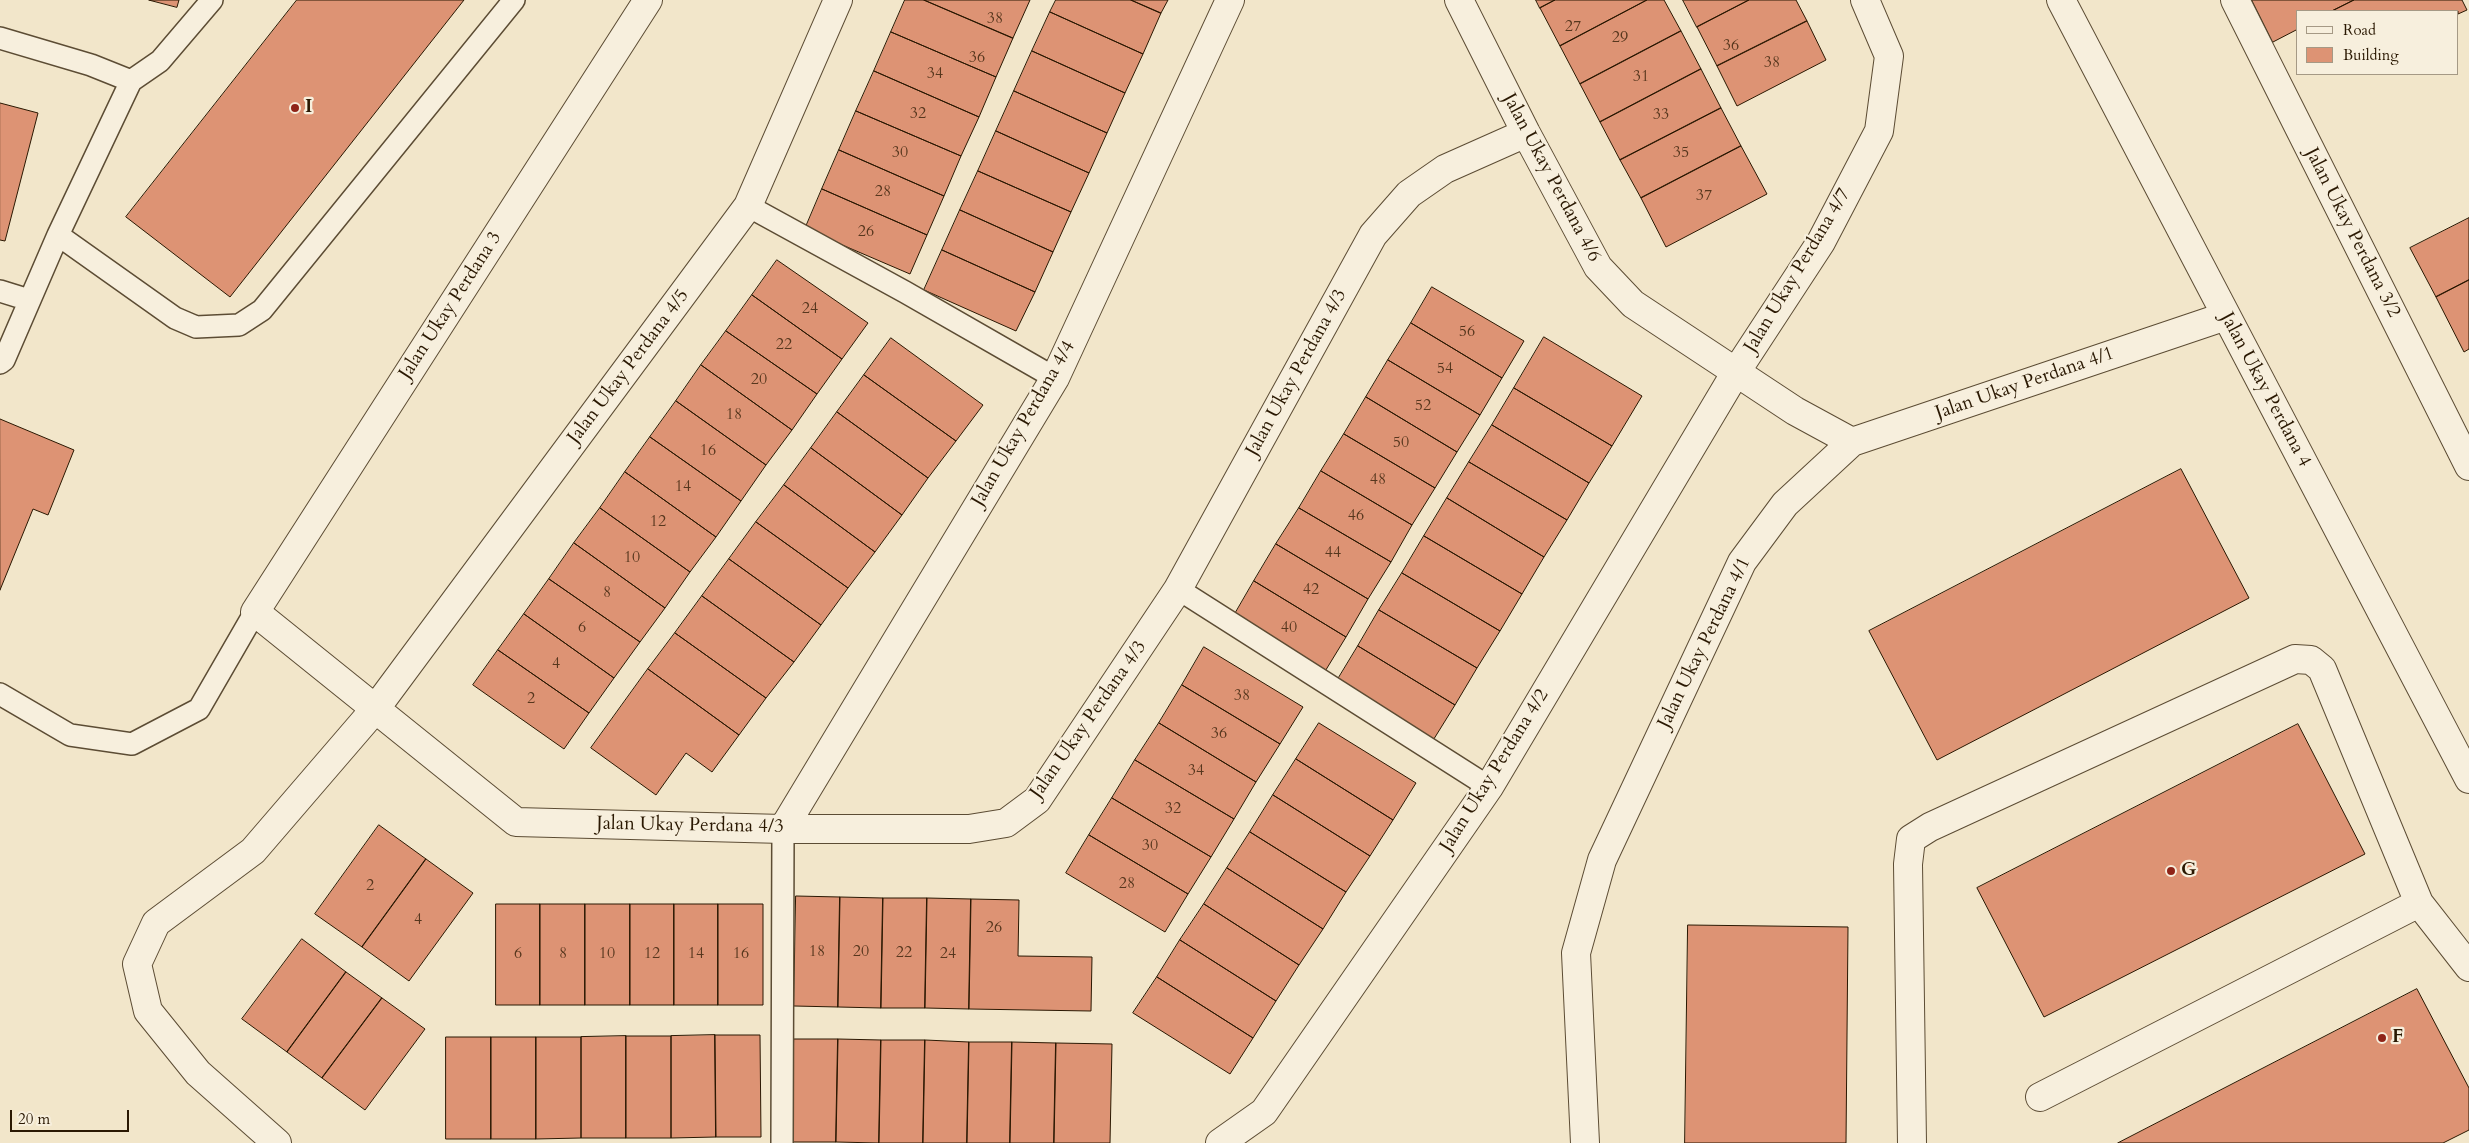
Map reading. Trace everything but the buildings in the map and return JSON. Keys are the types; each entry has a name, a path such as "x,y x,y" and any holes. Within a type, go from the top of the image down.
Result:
{"street":[{"name":"Jalan Ukay Perdana 3","path":"255,612 648,0"},
{"name":"Jalan Ukay Perdana 4/5","path":"376,708 748,206 838,0"},
{"name":"Jalan Ukay Perdana 4/4","path":"783,829 1055,378 1230,0"},
{"name":"Jalan Ukay Perdana 4/6","path":"1459,0 1526,133 1598,267 1633,304 1795,411 1852,442"},
{"name":"Jalan Ukay Perdana 4/7","path":"1736,372 1820,242 1879,131 1889,56 1865,0"},
{"name":"Jalan Ukay Perdana 4","path":"2061,0 2469,779"},
{"name":"Jalan Ukay Perdana 3/2","path":"2235,0 2469,466"},
{"name":"Jalan Ukay Perdana 4/3","path":"255,612 516,822 783,829 969,829 1006,823 1037,800 1178,589 1373,235 1408,194 1445,169 1526,133"},
{"name":"Jalan Ukay Perdana 4/1","path":"1585,1143 1576,953 1602,860 1742,562 1786,504 1852,442 2226,316"},
{"name":"Jalan Ukay Perdana 4/2","path":"1220,1143 1264,1112 1489,786 1736,372"},
{"path":"1912,1143 1908,864 1911,838 1930,827 2295,659 2310,660 2322,669 2419,903 2469,967"},
{"path":"277,1143 198,1073 148,1011 137,964 156,923 253,851 376,708"},
{"path":"2040,1097 2419,903"}],"lane":[{"path":"0,363 4,360 58,235 131,81 160,61 212,0"},
{"path":"58,235 174,318 196,327 239,325 262,310 514,0"},
{"path":"0,38 91,66 131,81"},
{"path":"748,206 905,292 1055,378"},
{"path":"0,291 29,300"},
{"path":"1178,589 1489,786"},
{"path":"0,694 70,734 132,744 199,709 255,612"},
{"path":"782,1143 783,829"}],"place":[{"name":"I","path":"295,108"},
{"name":"G","path":"2171,871"},
{"name":"F","path":"2382,1038"}]}
